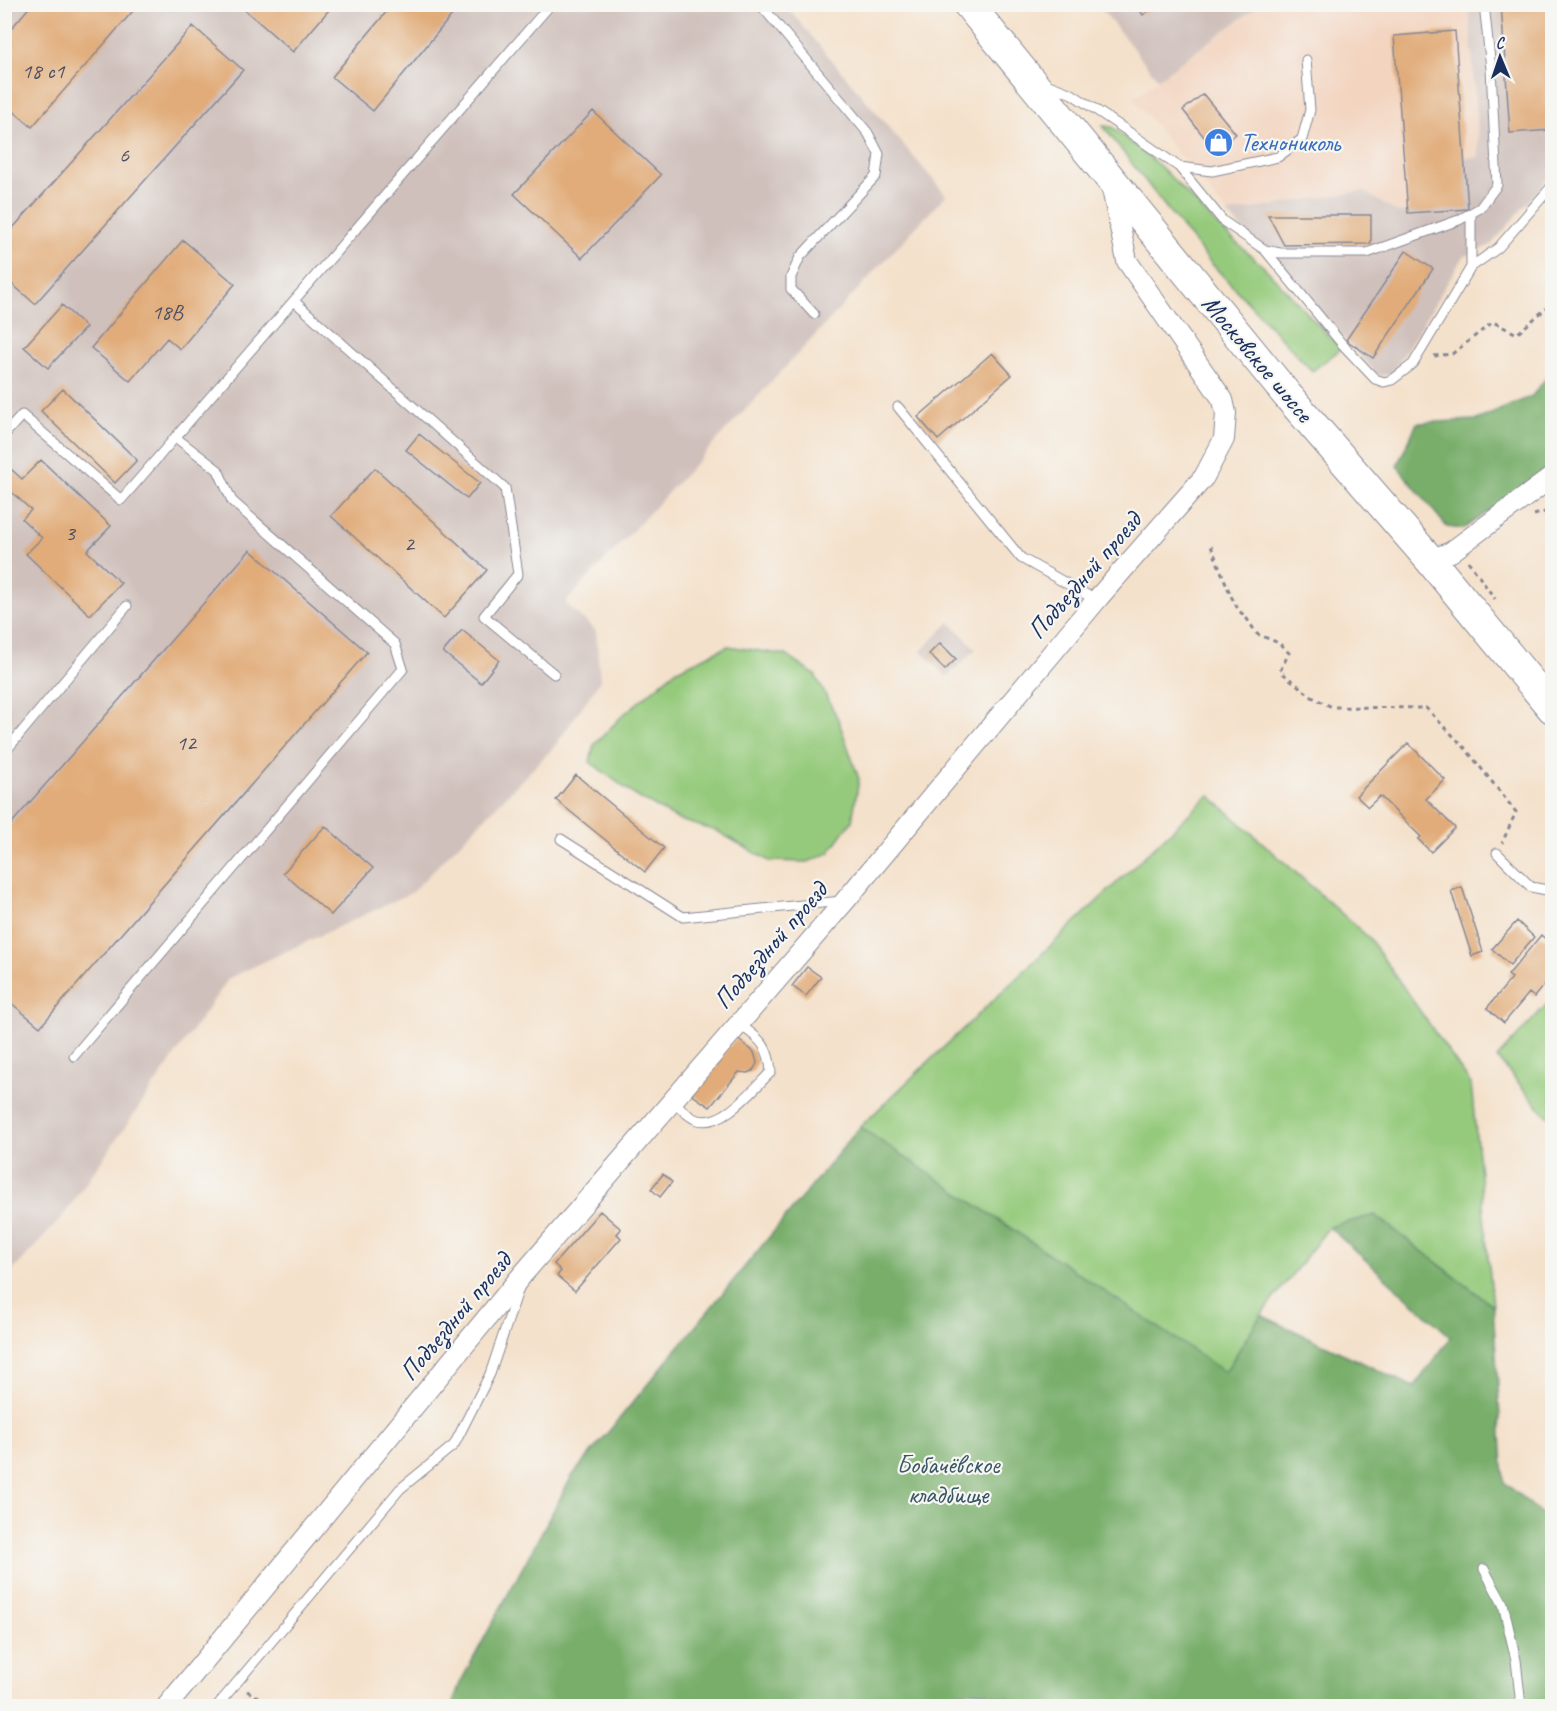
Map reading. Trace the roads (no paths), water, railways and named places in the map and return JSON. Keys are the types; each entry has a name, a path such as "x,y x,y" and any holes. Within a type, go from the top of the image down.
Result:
{"main road":[{"name":"Московское шоссе","path":"968,4 1287,394 1430,560 1552,708"}],"street":[{"name":"Подъездной проезд","path":"167,1707 523,1274 845,901 1099,597 1204,477 1224,439 1226,413 1223,400 1127,261 1111,181"},
{"path":"1430,560 1451,552 1552,477"}],"lane":[{"path":"4,435 22,415 121,500 551,4"},
{"path":"760,4 868,133 879,154 876,176 800,257 791,277 791,289 814,314"},
{"path":"1265,250 1280,253 1367,253 1460,220 1480,208 1497,185 1491,69 1484,4"},
{"path":"1179,167 1212,171 1246,165 1278,157 1302,139 1310,110 1306,60"},
{"path":"1026,74 1072,94 1179,167 1223,221 1265,250 1343,345 1375,379 1384,382 1392,380 1413,364 1471,267 1498,248 1552,186"},
{"path":"1471,213 1471,267"},
{"path":"294,301 505,488 518,574 484,616 554,674"},
{"path":"898,407 1021,558 1087,595 1099,597"},
{"path":"74,1056 403,669 395,644 232,501 218,470 175,437"},
{"path":"4,753 127,606"},
{"path":"561,839 683,917 845,901"},
{"path":"1497,853 1531,887 1552,891"},
{"path":"673,1101 694,1119 711,1121 727,1114 771,1072 764,1043 738,1023"},
{"path":"218,1707 400,1489 453,1445 490,1374 523,1274"},
{"path":"1484,1569 1503,1604 1516,1660 1521,1707"},
{"path":"954,1707 1004,1707"}],"place":[{"name":"Технониколь","path":"1219,142"}],"park label":[{"name":"Бобачёвское кладбище","path":"948,1479"}]}
